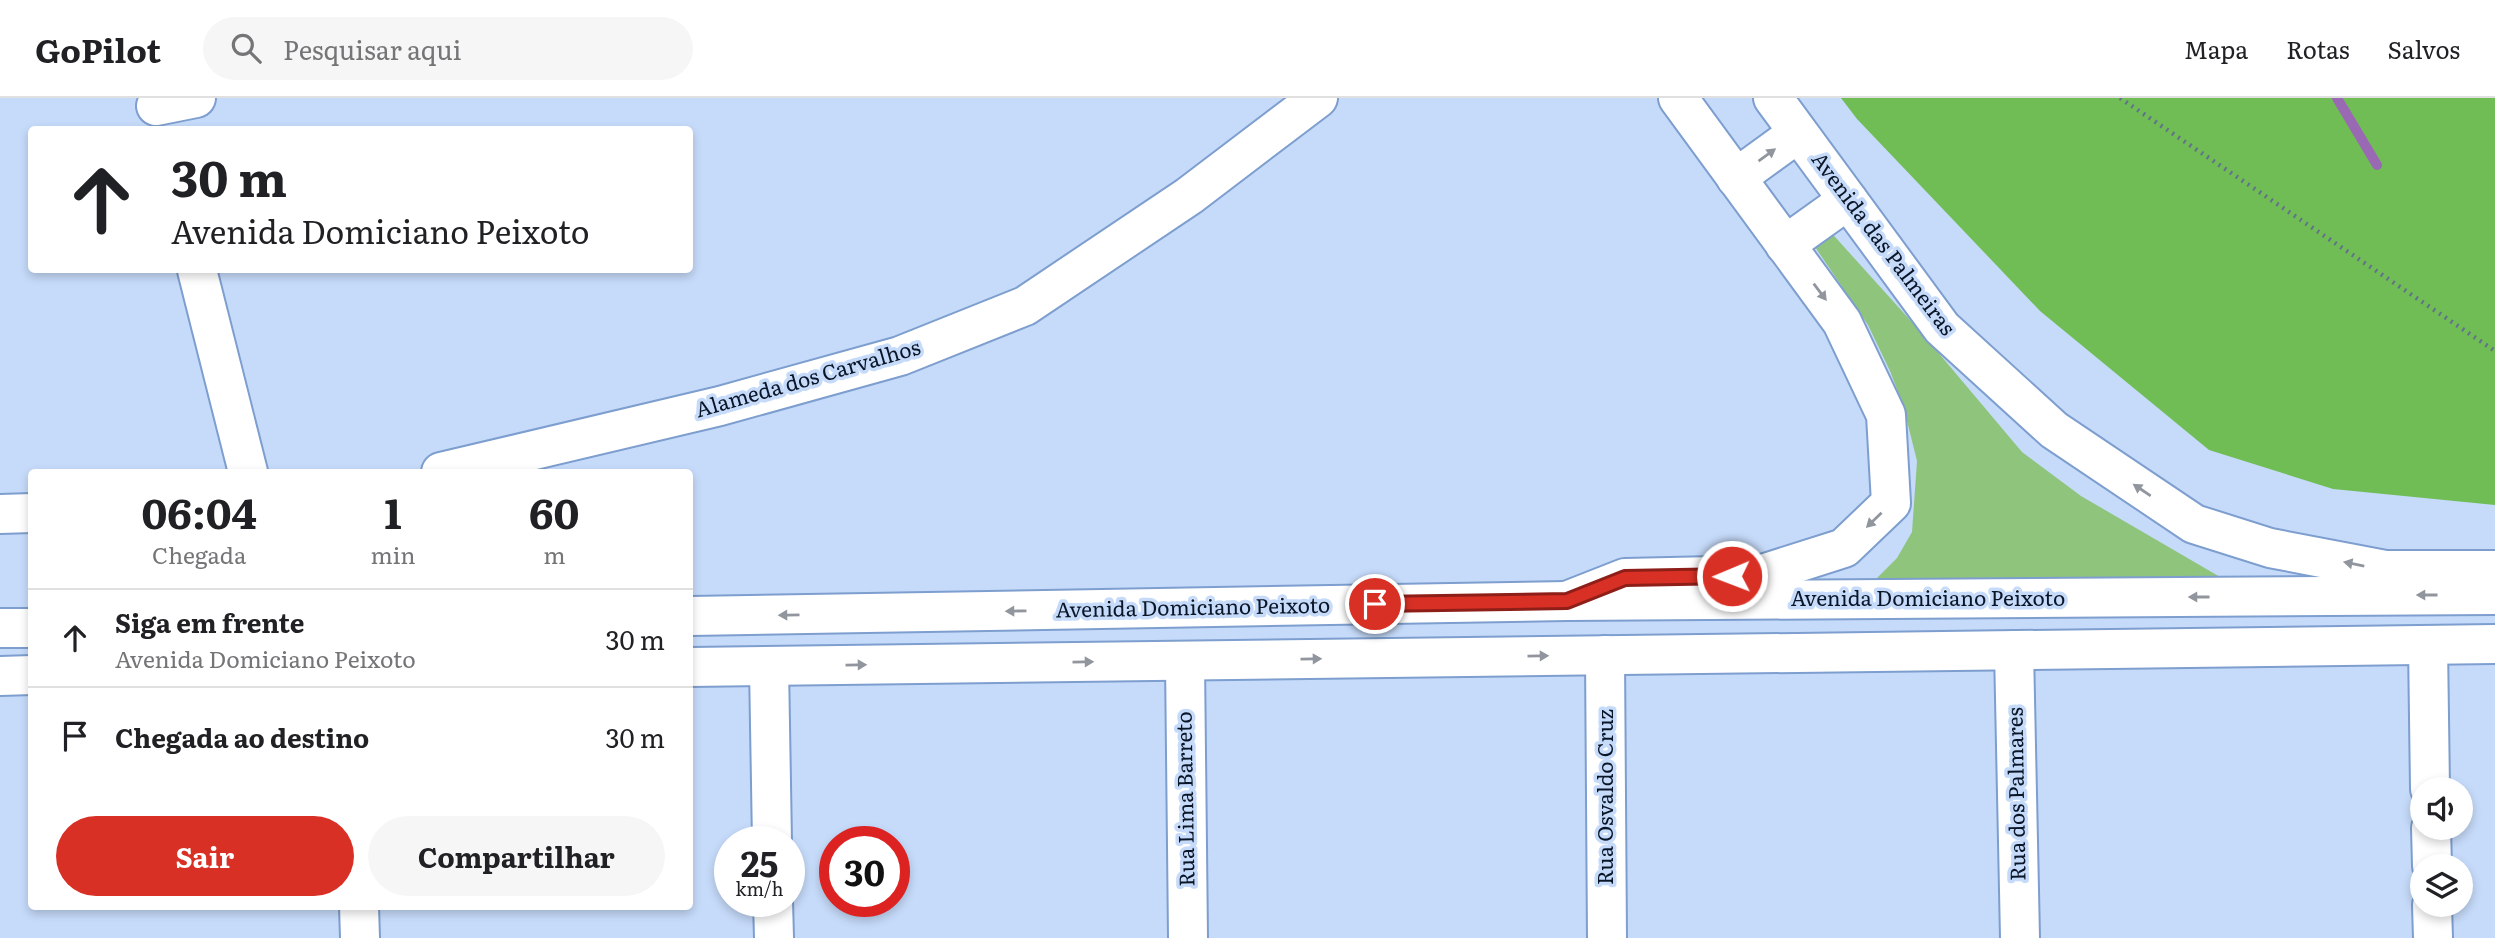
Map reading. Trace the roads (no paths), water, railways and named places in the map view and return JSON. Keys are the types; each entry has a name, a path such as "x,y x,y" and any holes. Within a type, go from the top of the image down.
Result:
{"street":[{"path":"158,111 196,98"},
{"name":"Alameda dos Carvalhos","path":"454,469 720,406 887,360 1025,306 1189,196 1318,98"},
{"path":"1567,601 1625,578 1759,575 1844,548 1891,503 1886,415 1842,322 1678,98"},
{"name":"Avenida das Palmeiras","path":"1773,98 1942,328 2054,430 2193,524 2270,548 2385,570 2495,570"},
{"path":"1736,178 1798,133"},
{"path":"1785,245 1849,200"},
{"path":"198,273 247,469"},
{"path":"0,514 28,513"},
{"name":"Avenida Domiciano Peixoto","path":"693,616 1567,601 2495,595"},
{"path":"0,628 28,628"},
{"path":"693,667 2495,644"},
{"path":"2427,645 2430,777"},
{"name":"Rua dos Palmares","path":"2014,650 2020,938"},
{"name":"Rua Osvaldo Cruz","path":"1605,655 1607,938"},
{"name":"Rua Lima Barreto","path":"1185,660 1188,938"},
{"path":"769,666 772,826"},
{"path":"0,676 28,676"},
{"path":"359,910 360,938"},
{"path":"773,917 774,938"},
{"path":"2432,917 2433,938"}],"waterway":[{"path":"2337,98 2377,165"}]}
